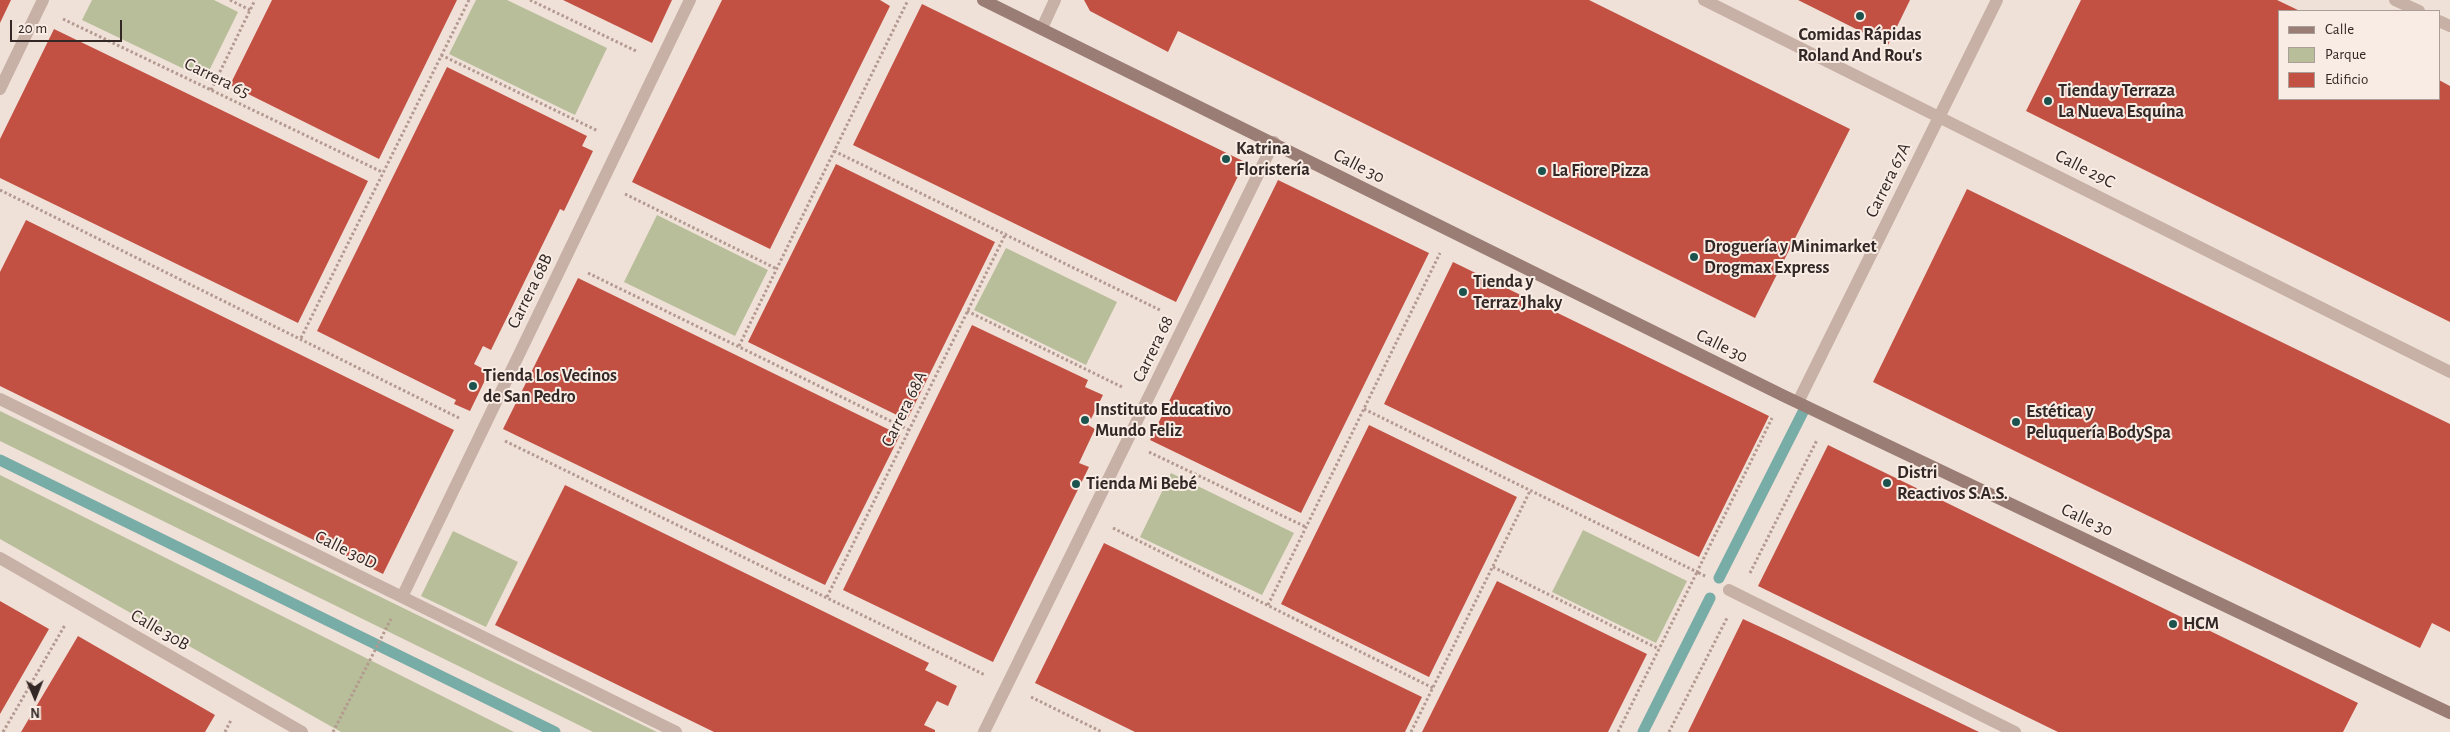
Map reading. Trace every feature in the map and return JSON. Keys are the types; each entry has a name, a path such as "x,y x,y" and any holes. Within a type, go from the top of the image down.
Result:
{"street":[{"name":"Carrera 68B","path":"402,597 690,0"},
{"name":"Calle 30","path":"983,0 1274,142 1450,232 1784,396 2450,713"},
{"path":"1042,28 1055,0"},
{"name":"Calle 29C","path":"1704,0 1940,116 2450,372"},
{"name":"Carrera 67A","path":"1798,402 1997,0"},
{"path":"2395,0 2416,10"},
{"path":"0,89 41,4"},
{"name":"Carrera 68","path":"984,732 1274,142"},
{"name":"Calle 30D","path":"0,399 676,732"},
{"name":"Calle 30B","path":"0,558 302,732"},
{"path":"1729,590 2015,732"}],"path":[{"path":"230,0 250,10"},
{"path":"211,90 255,0"},
{"path":"301,338 469,0"},
{"path":"530,0 660,63"},
{"path":"739,346 908,0"},
{"name":"Carrera 65","path":"41,4 211,90 382,172"},
{"path":"442,55 621,142"},
{"path":"834,151 1006,233 1185,322"},
{"path":"602,183 777,269"},
{"path":"0,190 301,338 482,430 1102,732"},
{"path":"1268,605 1450,232"},
{"name":"Carrera 68A","path":"827,597 1006,233"},
{"path":"564,261 909,430"},
{"path":"968,311 1148,399"},
{"path":"1618,732 1784,396"},
{"path":"1364,408 1696,572"},
{"path":"1127,442 1306,527"},
{"path":"1411,732 1530,491"},
{"path":"1090,517 1433,688"},
{"path":"1493,567 1659,649"},
{"path":"2,732 78,603"},
{"path":"333,732 393,614"}],"green space":[{"path":"92,0 214,0 238,12 205,79 82,20"},
{"path":"476,0 507,0 607,48 575,115 449,54"},
{"path":"657,215 768,270 735,336 624,282"},
{"path":"1006,248 1117,302 1086,365 974,310"},
{"path":"0,411 657,732 593,732 0,441"},
{"path":"1171,473 1294,533 1262,595 1140,537"},
{"path":"0,475 514,732 341,732 0,539"},
{"path":"1583,530 1687,581 1656,643 1552,592"},
{"path":"453,531 518,562 486,627 421,596"}],"building":[{"path":"0,0 11,0 0,23"},
{"path":"272,0 457,0 379,159 230,85"},
{"path":"563,0 672,0 652,43"},
{"path":"722,0 880,0 890,6 770,249 632,182"},
{"path":"1084,0 1589,0 1850,129 1755,318 1178,31 1168,52 1090,11"},
{"path":"1798,0 1910,0 1888,45"},
{"path":"2081,0 2277,0 2298,10 2278,10 2278,100 2440,100 2440,81 2450,86 2450,322 2026,111"},
{"path":"922,4 1245,162 1176,302 853,145"},
{"path":"54,29 368,181 298,323 0,178 0,139"},
{"path":"447,67 587,136 582,146 593,151 564,211 560,209 491,350 483,346 474,364 489,372 470,411 454,404 456,400 317,331"},
{"path":"836,164 995,242 907,420 748,342"},
{"path":"1278,180 1429,253 1301,513 1150,440"},
{"path":"1967,189 2450,424 2450,632 2432,623 2420,648 1873,382"},
{"path":"26,220 454,430 383,574 0,386 0,272"},
{"path":"1453,262 1769,416 1699,557 1384,404"},
{"path":"578,278 900,435 825,585 503,429"},
{"path":"972,325 1088,380 1085,387 1103,395 1088,425 1095,429 1079,463 1089,467 993,662 843,590"},
{"path":"1369,425 1517,497 1429,677 1281,604"},
{"path":"1828,445 2358,703 2343,732 2058,732 1758,586"},
{"path":"565,485 929,663 925,670 957,686 948,706 937,701 924,725 935,730 935,732 714,732 495,625"},
{"path":"1104,543 1422,697 1405,732 1135,732 1035,683"},
{"path":"1497,581 1647,654 1608,732 1422,732"},
{"path":"0,601 49,629 0,714"},
{"path":"1743,619 1784,638 1979,732 1688,732"},
{"path":"78,636 215,715 205,732 21,732"}],"waterway":[{"path":"1719,578 1806,406"},
{"path":"0,460 555,732"},
{"path":"1643,732 1710,598"}],"place":[{"name":"Comidas Rápidas Roland And Rou's","path":"1860,16"},
{"name":"Tienda y Terraza La Nueva Esquina","path":"2048,101"},
{"name":"Katrina Floristería","path":"1226,159"},
{"name":"La Fiore Pizza","path":"1542,171"},
{"name":"Droguería y Minimarket Drogmax Express","path":"1694,257"},
{"name":"Tienda y Terraz Jhaky","path":"1463,292"},
{"name":"Tienda Los Vecinos de San Pedro","path":"473,386"},
{"name":"Instituto Educativo Mundo Feliz","path":"1085,420"},
{"name":"Estética y Peluquería BodySpa","path":"2016,422"},
{"name":"Distri Reactivos S.A.S.","path":"1887,483"},
{"name":"Tienda Mi Bebé","path":"1076,484"},
{"name":"HCM","path":"2173,624"}]}
